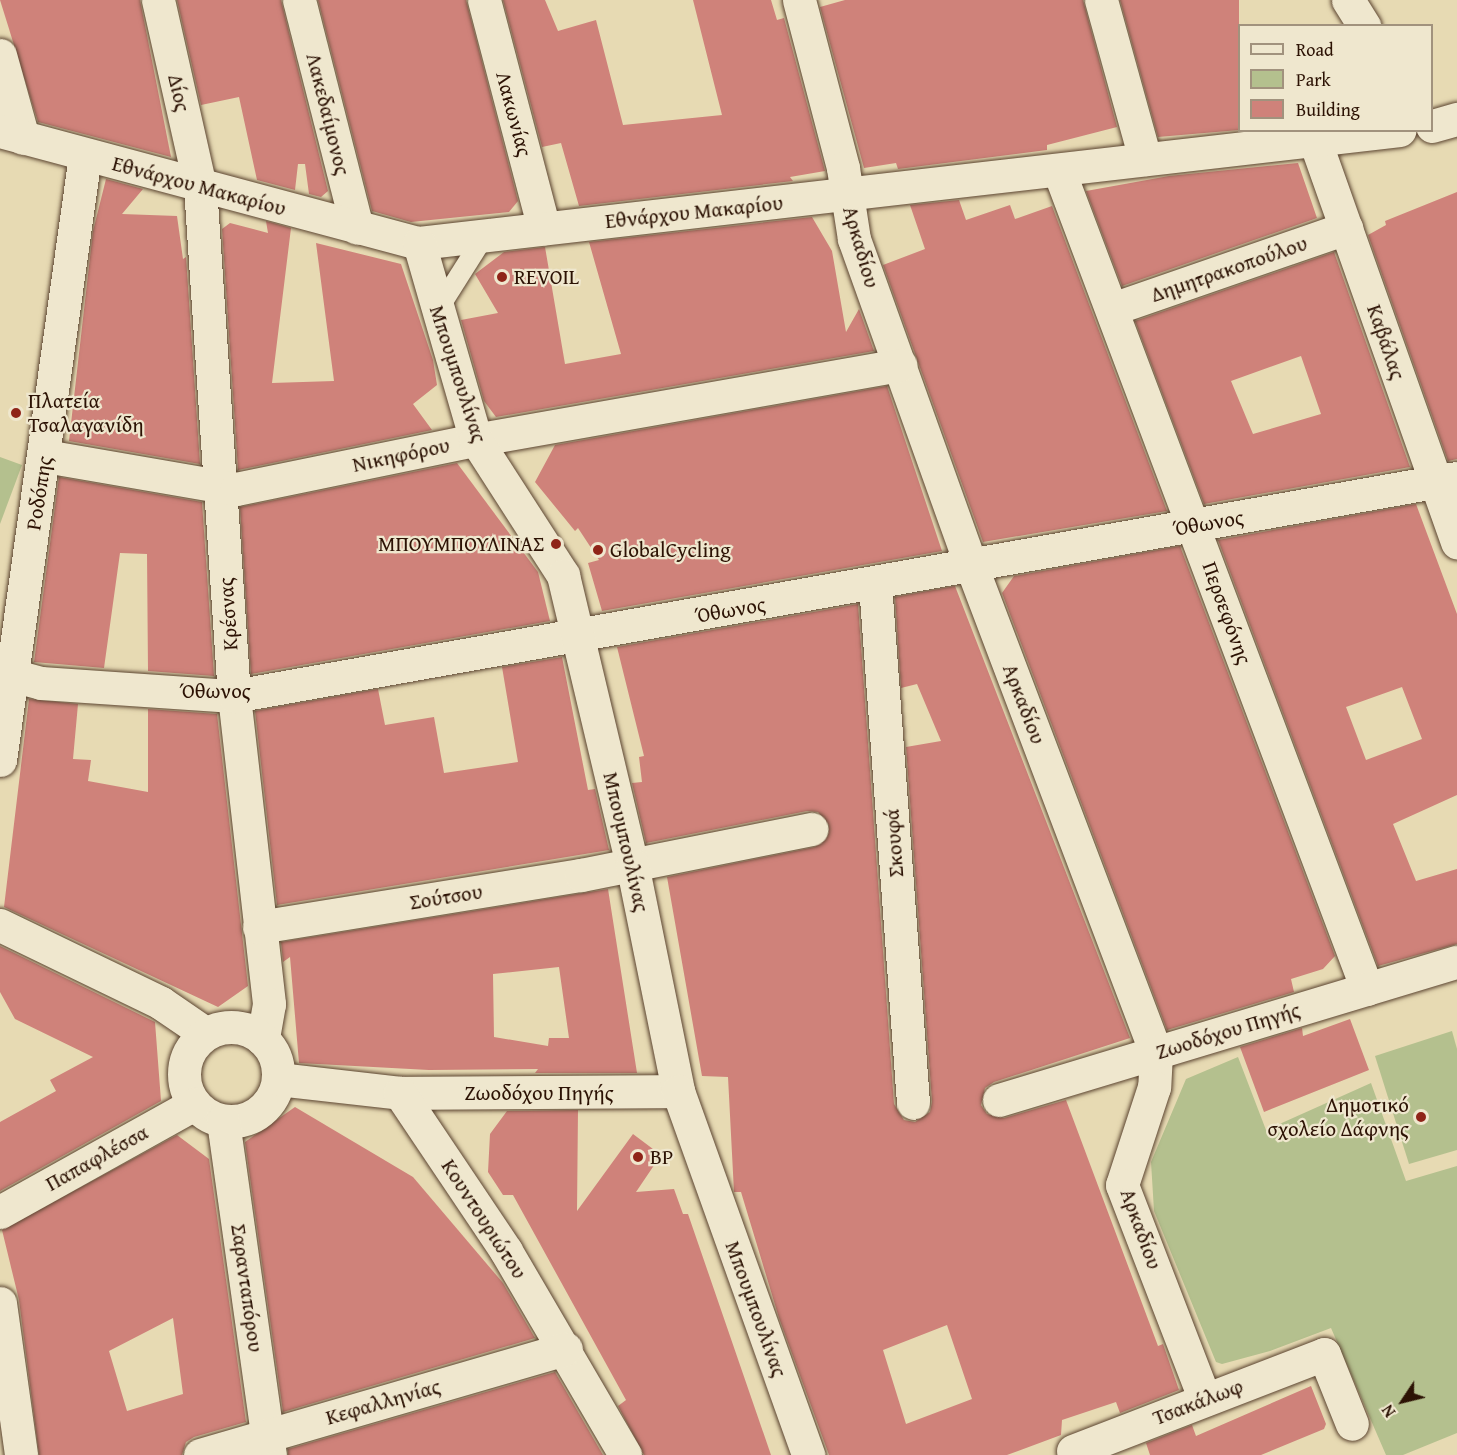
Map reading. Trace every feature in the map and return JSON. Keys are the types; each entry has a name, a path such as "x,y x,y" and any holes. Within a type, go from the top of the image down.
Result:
{"street":[{"name":"Δίος","path":"158,0 201,186"},
{"name":"Λακεδαίμονος","path":"299,0 357,228"},
{"name":"Λακωνίας","path":"484,0 544,228"},
{"name":"Αρκαδίου","path":"799,0 847,196 854,239 971,565 1156,1053 1154,1087 1122,1185 1205,1400"},
{"path":"1101,0 1145,159"},
{"path":"1348,0 1363,24"},
{"path":"0,55 12,135"},
{"path":"1433,125 1457,119"},
{"name":"Εθνάρχου Μακαρίου","path":"12,135 419,243 847,196 1385,132"},
{"name":"Καβάλας","path":"1315,141 1346,228 1446,480 1457,543"},
{"name":"Ροδόπης","path":"0,760 5,674 45,456 86,155"},
{"name":"Περσεφόνης","path":"1059,171 1195,525 1366,989"},
{"name":"Κρέσνας","path":"201,186 234,696 259,927 270,1004 263,1039"},
{"name":"Δημητρακοπούλου","path":"1112,309 1346,228"},
{"name":"Μπουμπουλίνας","path":"419,243 476,440 556,558 578,636 632,864 678,1091 808,1455"},
{"name":"Νικηφόρου","path":"45,456 236,489 476,440 900,365"},
{"name":"Όθωνος","path":"5,674 40,683 234,696 875,584 1446,480"},
{"name":"Σκουφά","path":"875,584 913,1103"},
{"name":"Σούτσου","path":"259,927 632,864 811,829"},
{"path":"0,925 161,1003 205,1033"},
{"name":"Ζωοδόχου Πηγής","path":"999,1100 1457,962"},
{"path":"235,1027 263,1039 275,1058 278,1079 272,1098 260,1112 242,1120 223,1121 194,1104 185,1086 184,1066 191,1047 205,1033 235,1027"},
{"path":"278,1079 400,1093"},
{"name":"Ζωοδόχου Πηγής","path":"400,1093 678,1091"},
{"name":"Κουντουριώτου","path":"400,1093 566,1349 625,1455"},
{"name":"Παπαφλέσσα","path":"0,1212 194,1104"},
{"name":"Σαρανταπόρου","path":"223,1121 269,1445"},
{"path":"0,1303 21,1455"},
{"name":"Κεφαλληνίας","path":"200,1455 269,1445 566,1349"},
{"name":"Τσακάλωφ","path":"1073,1450 1324,1354 1352,1424"}],"lane":[{"path":"438,310 485,236"}],"green space":[{"path":"0,457 22,465 0,524"},
{"name":"Δημοτικό σχολείο Δάφνης","path":"1452,1031 1457,1049 1457,1150 1409,1164 1375,1056"},
{"path":"1238,1057 1266,1130 1371,1083 1406,1181 1457,1166 1457,1433 1403,1455 1386,1455 1331,1328 1270,1351 1222,1364 1216,1362 1154,1211 1151,1162 1186,1079"}],"building":[{"path":"0,0 140,0 171,157 38,122"},
{"path":"177,0 281,0 328,191 321,197 309,194 305,164 298,164 295,190 257,180 239,97 201,105"},
{"path":"318,0 466,0 518,201 509,212 411,222 372,211"},
{"path":"503,0 545,0 558,31 596,20 623,125 722,115 693,0 771,0 777,20 784,18 825,171 790,177 793,181 579,206 561,143 542,147"},
{"path":"845,0 1083,0 1117,127 1047,145 1047,150 898,169 896,163 864,168 820,7"},
{"path":"1120,0 1239,0 1238,130 1158,137"},
{"path":"1298,163 1317,218 1122,286 1086,191 1169,176"},
{"path":"106,179 143,189 122,214 177,216 183,259 186,257 200,464 69,441 93,231"},
{"path":"1457,192 1457,459 1448,461 1368,235 1386,225 1385,221"},
{"path":"959,200 966,220 1010,205 1015,219 1052,206 1167,511 983,542 883,265 925,249 910,205"},
{"path":"812,217 832,251 846,332 859,309 874,351 496,417 484,401 461,320 498,313 475,274 504,252 545,247 565,364 621,354 589,242"},
{"path":"266,221 291,228 272,383 334,381 316,243 401,264 433,360 437,385 413,404 432,430 238,470 222,229 230,223 268,233"},
{"path":"1334,252 1410,467 1204,504 1135,321","holes":["1301,356 1321,414 1253,434 1231,381"]},
{"path":"887,386 942,551 602,611 588,563 599,560 578,528 575,531 535,482 555,445"},
{"path":"457,463 538,572 550,621 251,674 240,507"},
{"path":"59,477 202,502 214,676 148,671 147,554 120,553 104,668 34,662"},
{"path":"1416,504 1457,614 1457,795 1393,824 1416,881 1457,869 1457,944 1378,966 1218,540","holes":["1402,687 1422,739 1366,760 1346,707"]},
{"path":"1180,546 1335,956 1323,969 1291,979 1294,992 1167,1030 1002,593 1014,576"},
{"path":"955,586 1130,1038 994,1082 985,1088 981,1105 987,1114 1004,1118 1066,1100 1158,1346 1163,1344 1179,1390 1120,1413 1116,1402 1062,1420 1061,1435 1007,1455 829,1455 779,1318 741,1192 734,1192 728,1077 702,1076 667,877 815,847 828,836 829,825 818,812 807,811 646,843 632,783 642,782 639,757 644,756 617,647 858,604 894,1104 904,1120 915,1122 930,1112 932,1102 906,747 941,741 917,684 901,688 895,597","holes":["947,1325 972,1399 906,1424 883,1350"]},
{"path":"562,657 588,790 595,789 609,850 277,905 255,711 378,689 385,725 434,717 444,773 518,762 502,667"},
{"path":"29,699 78,704 73,759 91,760 88,781 148,792 148,709 217,714 248,986 218,1007 4,907"},
{"path":"608,889 637,1073 535,1073 538,1069 429,1070 299,1063 290,957 283,962 281,942","holes":["559,967 569,1038 549,1038 548,1046 494,1037 493,974"]},
{"path":"0,946 155,1022 161,1101 0,1191 0,1122 56,1091 50,1080 93,1057 15,1019 0,992"},
{"path":"1350,1019 1369,1070 1264,1112 1240,1047 1302,1028 1303,1036"},
{"path":"295,1107 413,1177 503,1283 535,1338 283,1412 245,1142"},
{"path":"578,1110 577,1211 633,1134 661,1155 636,1192 674,1189 683,1214 688,1214 771,1455 644,1455 618,1406 626,1400 513,1195 503,1195 488,1172 490,1134 507,1111"},
{"path":"177,1135 209,1159 246,1422 194,1437 186,1442 182,1455 39,1455 19,1300 2,1230","holes":["173,1318 183,1394 127,1411 109,1351"]},
{"path":"555,1372 603,1455 288,1455 288,1449"},
{"path":"1311,1386 1326,1424 1324,1429 1261,1455 1150,1455 1146,1443 1192,1425 1196,1436"}],"place":[{"name":"REVOIL","path":"502,277"},
{"name":"Πλατεία Τσαλαγανίδη","path":"16,413"},
{"name":"ΜΠΟΥΜΠΟΥΛΙΝΑΣ","path":"556,544"},
{"name":"GlobalCycling","path":"598,550"},
{"name":"Δημοτικό σχολείο Δάφνης","path":"1421,1117"},
{"name":"BP","path":"638,1157"}]}
